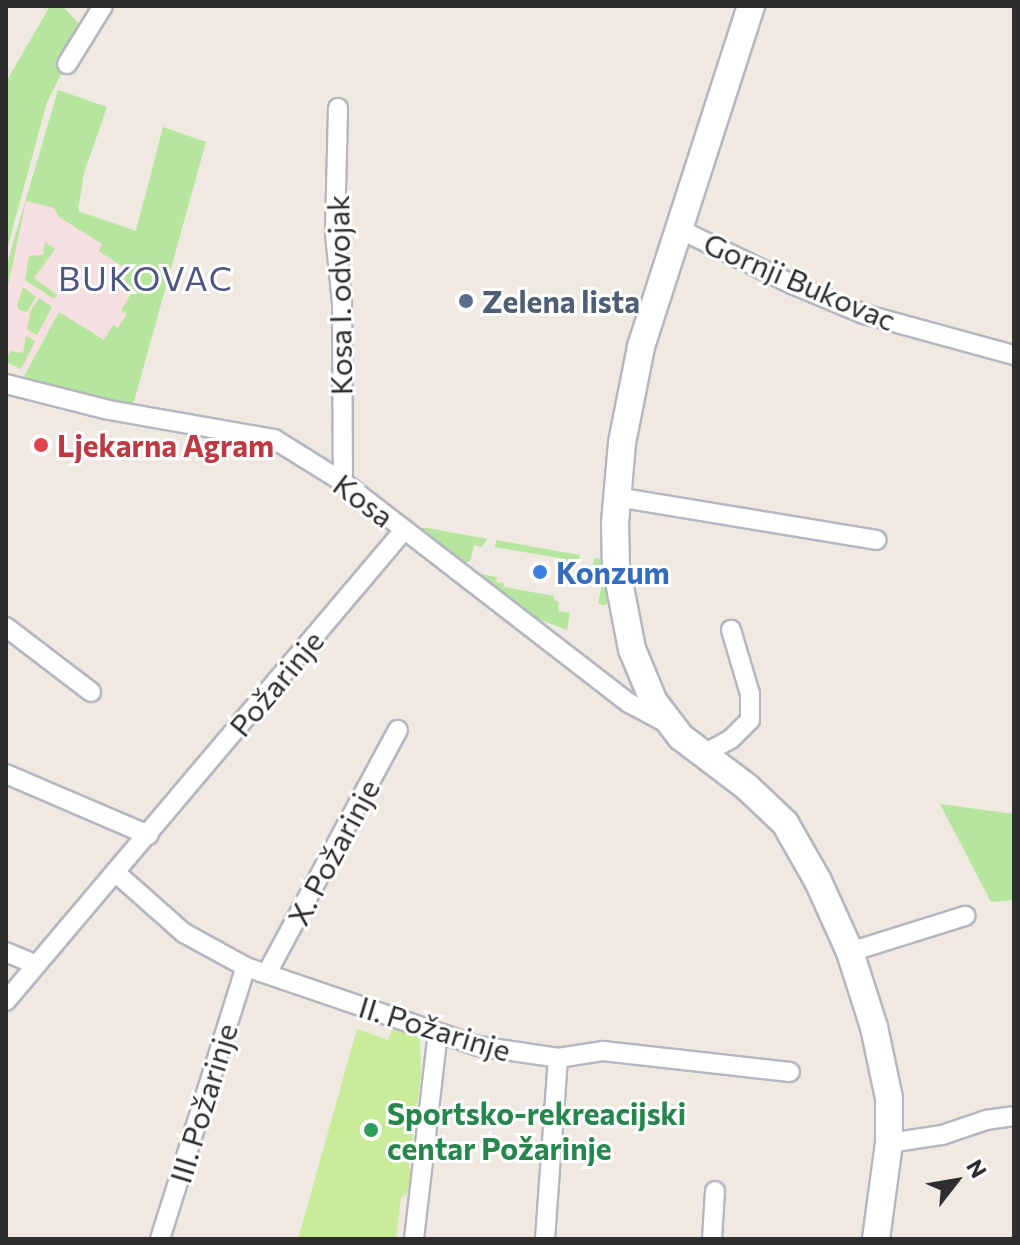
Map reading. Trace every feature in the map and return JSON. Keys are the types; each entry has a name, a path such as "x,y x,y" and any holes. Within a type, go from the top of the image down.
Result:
{"street":[{"path":"67,64 103,6"},
{"name":"Gornji Bukovac","path":"751,6 638,360 622,443 616,566 629,637 654,702 672,726 702,755 747,787 785,823 818,881 850,952 886,1079 889,1143 876,1239"},
{"name":"Kosa I. odvojak","path":"338,108 335,234 342,303 343,482"},
{"name":"Gornji Bukovac","path":"679,229 794,285 864,314 1014,355"},
{"name":"Kosa","path":"6,384 109,410 266,436 343,482 629,703 672,726"},
{"path":"617,497 876,540"},
{"name":"Požarinje","path":"6,1001 404,530"},
{"path":"6,627 91,692"},
{"path":"702,755 738,733 750,720 750,694 731,630"},
{"name":"X. Požarinje","path":"267,973 398,730"},
{"path":"6,774 148,835"},
{"name":"II. Požarinje","path":"115,872 184,933 246,967 498,1052 558,1058 603,1051 790,1072"},
{"path":"850,952 965,916"},
{"path":"6,952 36,965"},
{"name":"III. Požarinje","path":"160,1239 246,967"},
{"path":"414,1239 438,1033"},
{"path":"545,1239 558,1058"},
{"path":"889,1143 942,1135 986,1120 1014,1116"},
{"path":"712,1239 715,1191"}],"shaded area":[{"path":"26,194 177,246 133,405 23,378 26,371 6,362 6,267"}],"green space":[{"path":"50,6 62,6 84,29 47,102 6,253 6,82"},
{"path":"58,90 107,107 84,173 78,211 136,231 163,127 206,142 133,405 23,378 59,312 104,340 113,325 118,328 127,314 121,310 132,292 120,284 129,271 99,251 102,244 59,217 54,208 26,201 6,295 6,267"},
{"path":"45,242 55,249 34,278 57,295 54,299 25,280 29,256 43,255"},
{"path":"23,287 36,297 27,312 19,310 17,305"},
{"path":"39,298 52,307 37,335 27,330 30,312"},
{"path":"26,336 35,341 21,369 8,363 7,357 11,351 23,353"},
{"path":"419,528 487,539 482,547 474,545 470,561 461,564"},
{"path":"496,540 580,555 578,566 565,565 565,559 495,547"},
{"path":"594,558 603,559 609,602 605,605 598,604 603,579 591,575"},
{"path":"480,574 497,577 496,582 504,583 504,587 554,596 554,600 559,602 558,611 570,613 567,630 522,613"},
{"path":"940,804 1014,814 1014,900 991,902"},
{"name":"Sportsko-rekreacijski centar Požarinje","path":"357,1029 388,1040 392,1029 420,1038 421,1074 409,1167 413,1174 411,1190 401,1198 396,1239 298,1239"}],"place":[{"name":"Zelena lista","path":"466,301"},
{"name":"Ljekarna Agram","path":"41,445"},
{"name":"Konzum","path":"540,572"},
{"name":"Sportsko-rekreacijski centar Požarinje","path":"371,1130"}],"district":[{"name":"BUKOVAC","path":"146,278"}]}
